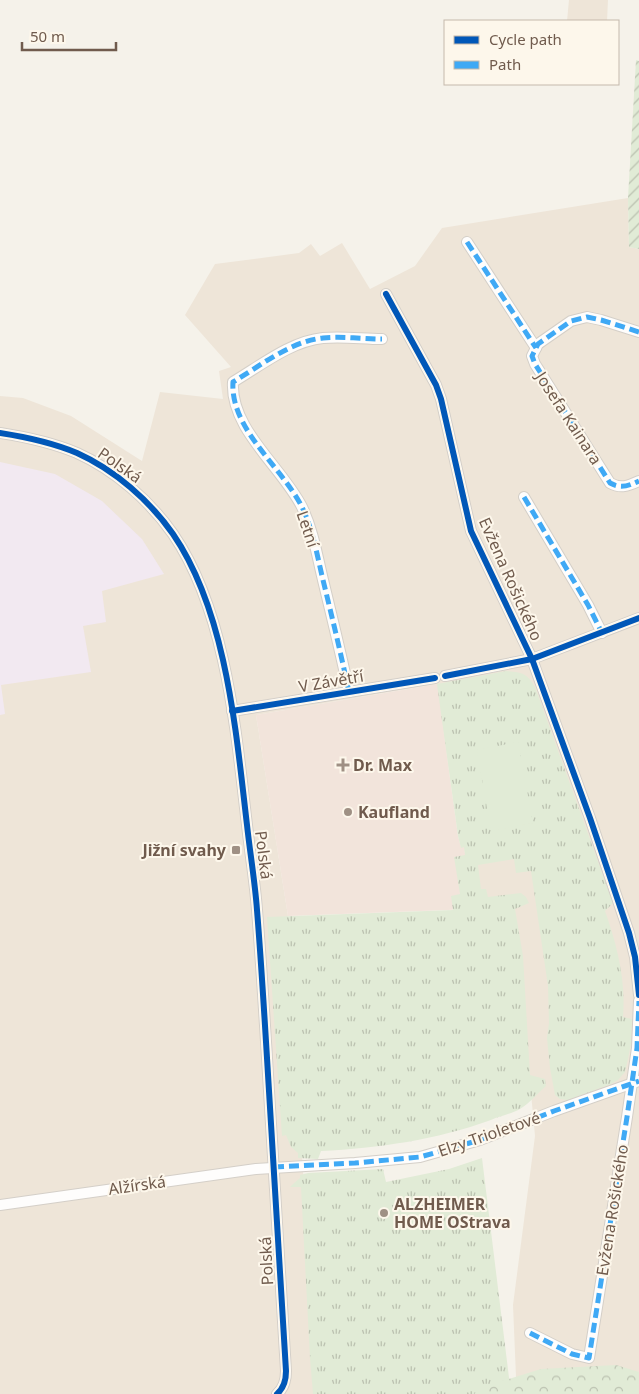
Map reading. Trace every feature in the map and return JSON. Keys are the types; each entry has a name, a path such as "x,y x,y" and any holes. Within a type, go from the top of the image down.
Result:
{"street":[{"path":"467,242 536,348"},
{"name":"Evžena Rošického","path":"386,294 436,385 441,399 471,531 532,658 629,933 635,957 639,994"},
{"name":"Josefa Kainara","path":"639,332 587,317 571,321 538,344 532,356 535,364 610,482 618,487 629,486 639,482"},
{"name":"Letní","path":"349,692 310,526 291,488 247,429 234,403 232,382 293,346 309,341 323,338 382,339"},
{"name":"Polská","path":"0,433 47,443 75,452 105,469 128,486 163,520 183,550 194,571 207,604 223,660 232,711 257,908 286,1371 285,1382 277,1394"},
{"path":"524,497 588,604 602,633"},
{"name":"V Závětří","path":"232,711 440,677 532,658 639,618"},
{"name":"Evžena Rošického","path":"530,1333 572,1354 589,1358 627,1117 635,1082 639,1001"},
{"name":"Elzy Trioletové","path":"274,1167 356,1163 420,1157 480,1140 635,1082"},
{"name":"Alžírská","path":"0,1205 162,1181 274,1167"}],"shaded area":[{"path":"569,0 608,0 607,20 567,20"},
{"path":"628,198 629,247 639,249 639,1387 516,1377 513,1305 535,1136 514,911 473,909 464,847 461,848 436,684 256,715 288,916 304,1188 321,1394 0,1394 0,396 23,398 71,416 142,461 160,392 223,399 219,371 231,367 185,315 215,264 299,253 311,244 320,256 342,243 370,289 415,266 442,228"},
{"path":"0,462 55,474 102,501 142,539 164,574 102,591 106,622 83,626 91,672 1,685 5,714 0,715"},
{"path":"437,684 458,836 461,847 464,847 473,909 288,916 256,715"}],"green space":[{"path":"636,60 639,61 639,249 629,247 628,198"},
{"path":"506,671 524,674 535,687 613,903 605,911 620,963 624,1003 623,1017 632,1019 631,1043 625,1072 618,1080 611,1084 568,1100 560,1099 555,1095 547,1038 549,1023 548,986 531,871 516,873 514,859 478,865 481,889 486,889 488,897 521,893 529,903 515,909 523,956 530,1075 545,1079 546,1086 520,1109 470,1127 407,1142 321,1151 318,1159 298,1158 298,1153 291,1147 286,1135 282,1136 267,917 453,910 451,896 460,894 454,857 465,855 464,847 461,848 458,836 437,684"},
{"path":"518,742 533,823 491,831 477,750"},
{"path":"482,1158 511,1394 313,1394 301,1187 290,1187 300,1178 300,1175 308,1173 383,1169 386,1182 449,1169"},
{"path":"616,1365 639,1372 639,1394 474,1394 486,1386 541,1369"}],"marked path":[{"path":"467,242 536,348"},
{"path":"639,332 587,317 571,321 538,344 532,356 535,364 610,483 624,486 639,481"},
{"path":"349,692 306,516 293,492 248,432 234,399 233,382 276,355 311,340 338,337 382,339"},
{"path":"524,497 588,605 602,633"},
{"path":"530,1333 572,1354 589,1358 637,1048 639,1001"},
{"path":"274,1167 355,1163 420,1157 480,1140 639,1081"}],"cycle path":[{"path":"386,294 436,385 441,399 471,531 532,659 590,818 629,933 635,957 639,995"},
{"path":"0,433 20,436 77,453 105,468 143,498 173,534 191,565 206,600 217,637 233,713 255,889 265,1021 286,1371 284,1384 277,1394"},
{"path":"445,676 532,659 639,618"},
{"path":"232,711 435,678"}],"place":[{"name":"Dr. Max","path":"343,765"},
{"name":"Kaufland","path":"348,812"},
{"name":"Jižní svahy","path":"236,850"},
{"name":"ALZHEIMER HOME OStrava","path":"384,1213"}]}
